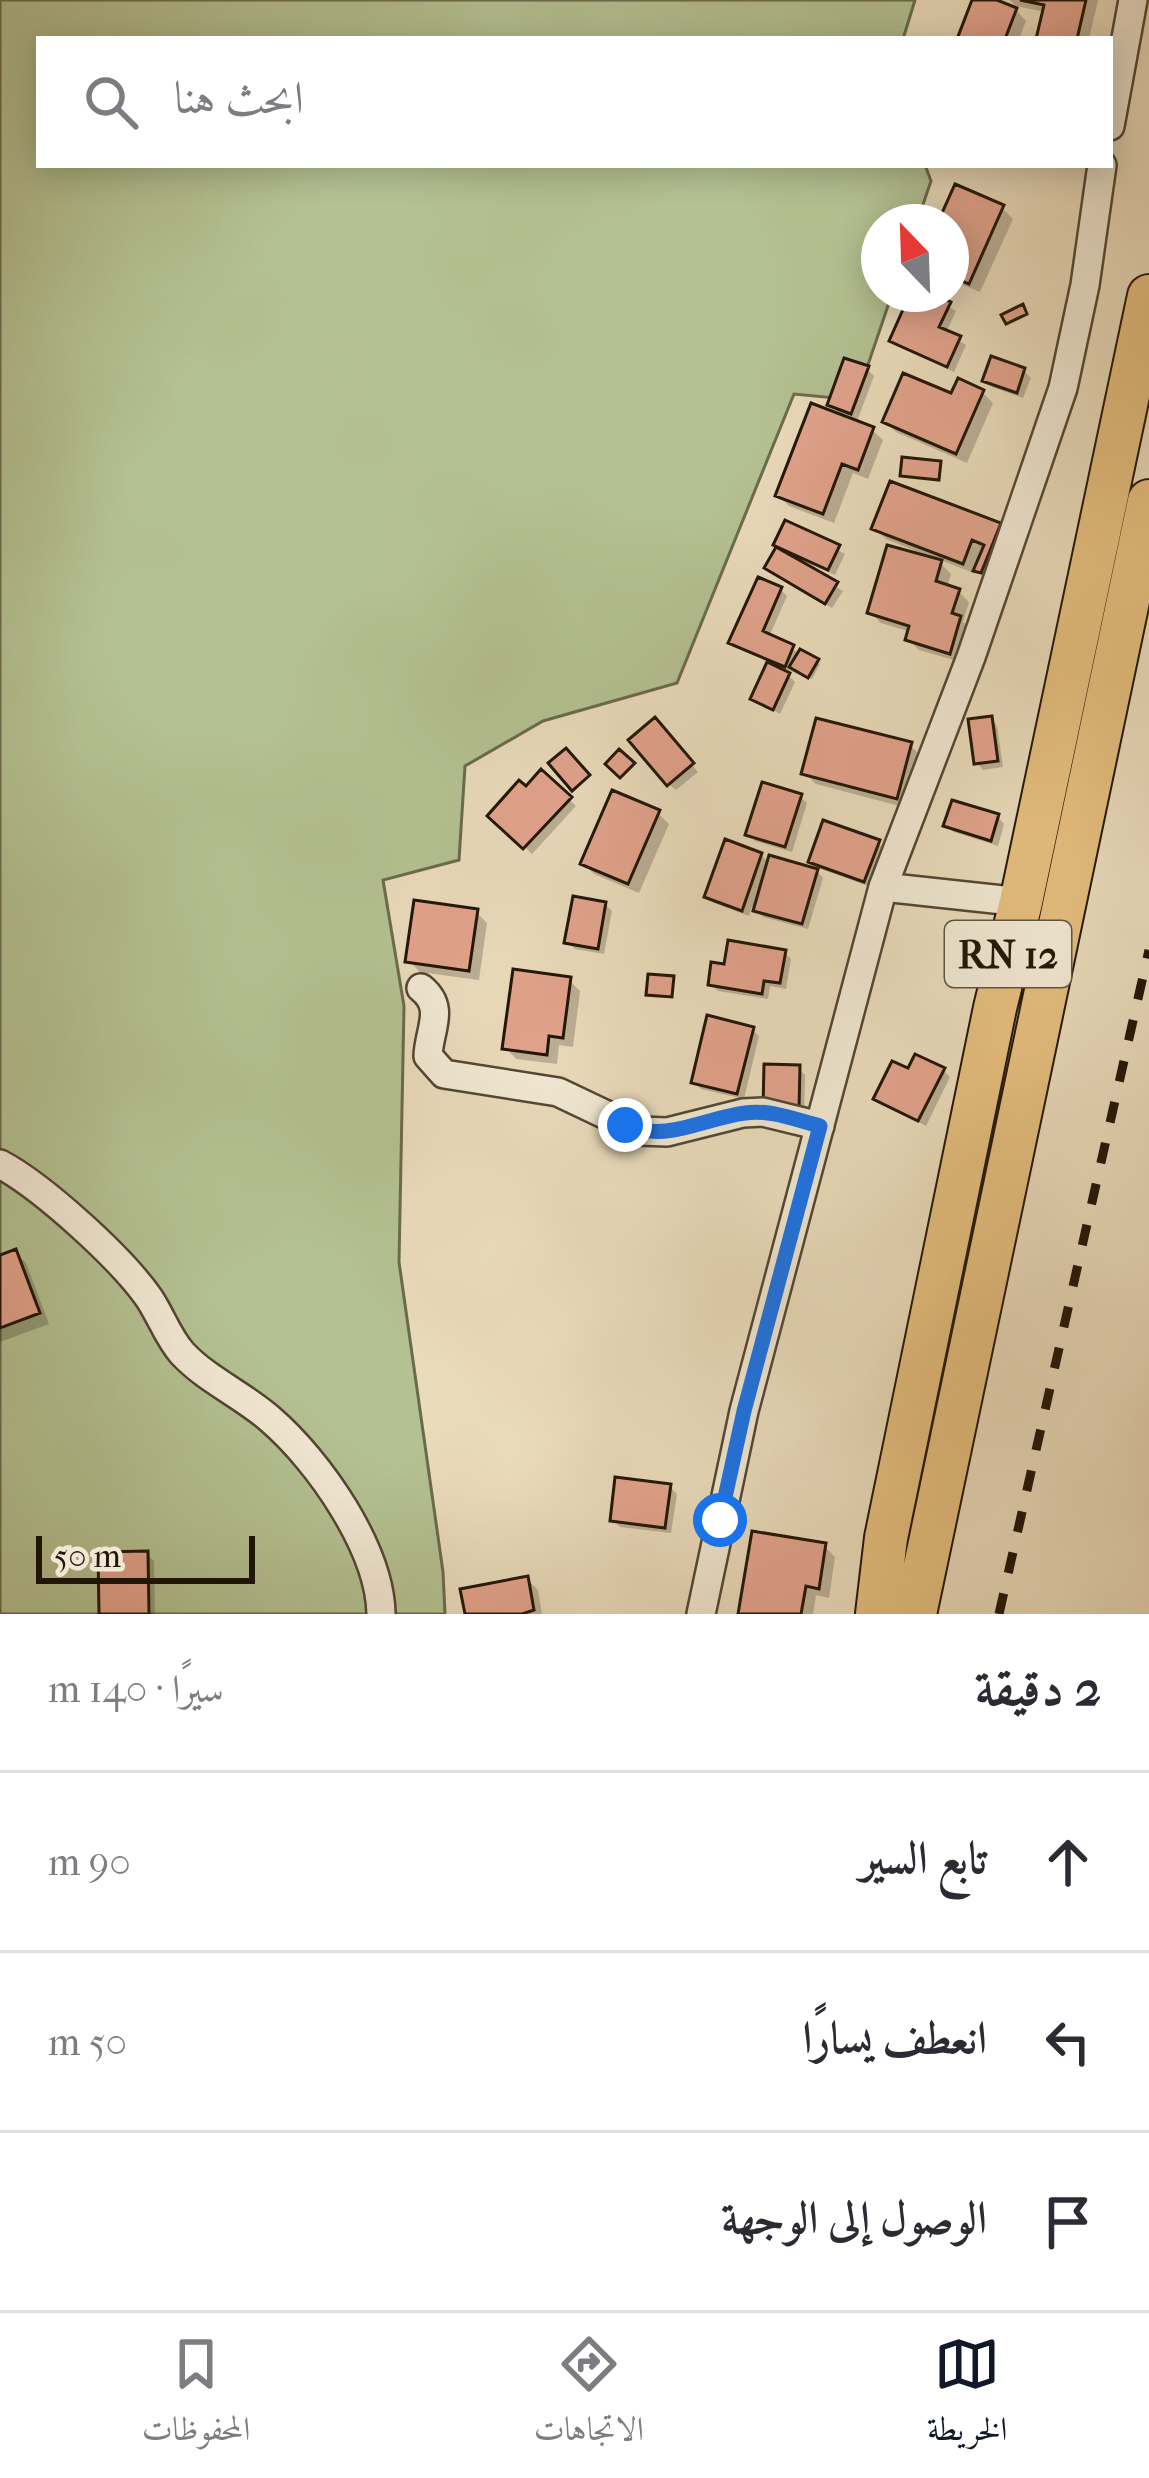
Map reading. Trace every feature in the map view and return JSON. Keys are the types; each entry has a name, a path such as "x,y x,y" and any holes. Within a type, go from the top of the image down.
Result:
{"highway":[{"name":"RN 12","path":"877,1614 886,1538 995,1008 1149,296"},
{"name":"RN 12","path":"915,1614 1149,502"}],"street":[{"path":"1113,110 1133,0"},
{"path":"701,1614 744,1411 883,887 971,657 1064,388 1102,168"},
{"path":"883,887 1021,902"},
{"path":"421,988 435,1001 437,1010 428,1056 444,1074 558,1092 640,1131 667,1132 763,1112 820,1126"},
{"path":"0,1164 113,1258 149,1298 183,1354 271,1419 307,1460 362,1540 376,1577 381,1614"}],"green space":[{"path":"0,0 915,0 904,36 36,36 36,168 926,168 931,181 923,204 861,204 861,312 886,312 856,400 794,394 677,683 543,721 465,766 459,860 383,880 404,1006 399,1262 445,1614 0,1614"}],"building":[{"path":"972,0 997,0 1017,8 1006,36 958,36"},
{"path":"1020,0 1086,0 1078,36 1037,36 1044,5"},
{"path":"955,184 1004,205 969,284 969,204 946,204"},
{"path":"1023,304 1027,314 1006,324 1001,315"},
{"path":"902,312 946,312 939,327 961,336 947,367 889,341"},
{"path":"991,356 1025,368 1017,393 982,381"},
{"path":"844,358 869,366 851,414 827,405"},
{"path":"903,373 951,393 958,378 984,390 956,454 882,422"},
{"path":"811,403 874,427 858,470 842,464 823,514 775,496"},
{"path":"902,457 941,461 939,480 900,476"},
{"path":"890,481 1001,523 981,573 973,571 984,545 972,540 963,564 871,529"},
{"path":"785,520 840,545 828,570 773,545"},
{"path":"887,545 942,560 936,581 960,589 952,613 961,616 950,654 905,640 909,626 867,613"},
{"path":"776,547 838,582 825,604 764,568"},
{"path":"758,577 782,587 763,631 794,645 785,667 728,643"},
{"path":"800,649 819,659 808,678 789,667"},
{"path":"767,662 790,673 773,710 750,699"},
{"path":"992,716 998,761 974,764 968,719"},
{"path":"655,717 694,763 667,786 628,740"},
{"path":"816,718 912,742 897,799 801,774"},
{"path":"566,748 590,775 572,791 548,763"},
{"path":"619,749 635,763 620,778 605,764"},
{"path":"541,769 572,797 523,849 487,816 519,780 526,786"},
{"path":"762,782 802,794 785,847 745,835"},
{"path":"612,790 660,810 628,884 580,864"},
{"path":"952,800 999,814 991,841 943,826"},
{"path":"823,820 880,840 864,882 808,862"},
{"path":"725,839 762,853 742,911 704,897"},
{"path":"769,855 818,869 802,924 753,911"},
{"path":"573,896 606,902 598,949 564,943"},
{"path":"414,900 478,909 469,971 405,962"},
{"path":"728,940 786,950 780,983 764,981 762,994 708,985 711,962 724,964"},
{"path":"513,969 571,977 563,1038 549,1036 547,1055 502,1049"},
{"path":"648,974 674,976 672,997 646,995"},
{"path":"707,1015 754,1027 737,1094 691,1083"},
{"path":"915,1054 945,1068 918,1121 873,1099 892,1061 908,1068"},
{"path":"764,1064 800,1065 799,1109 763,1109"},
{"path":"16,1249 40,1313 0,1328 0,1255"},
{"path":"615,1477 671,1484 665,1528 610,1521"},
{"path":"752,1531 826,1543 819,1589 806,1586 801,1614 738,1614"},
{"path":"148,1551 149,1614 99,1614 98,1552"},
{"path":"528,1576 534,1610 465,1614 460,1589"}],"railway":[{"path":"999,1614 1149,950"}],"route":[{"path":"625,1125 667,1132 763,1112 820,1126 720,1520"}]}
